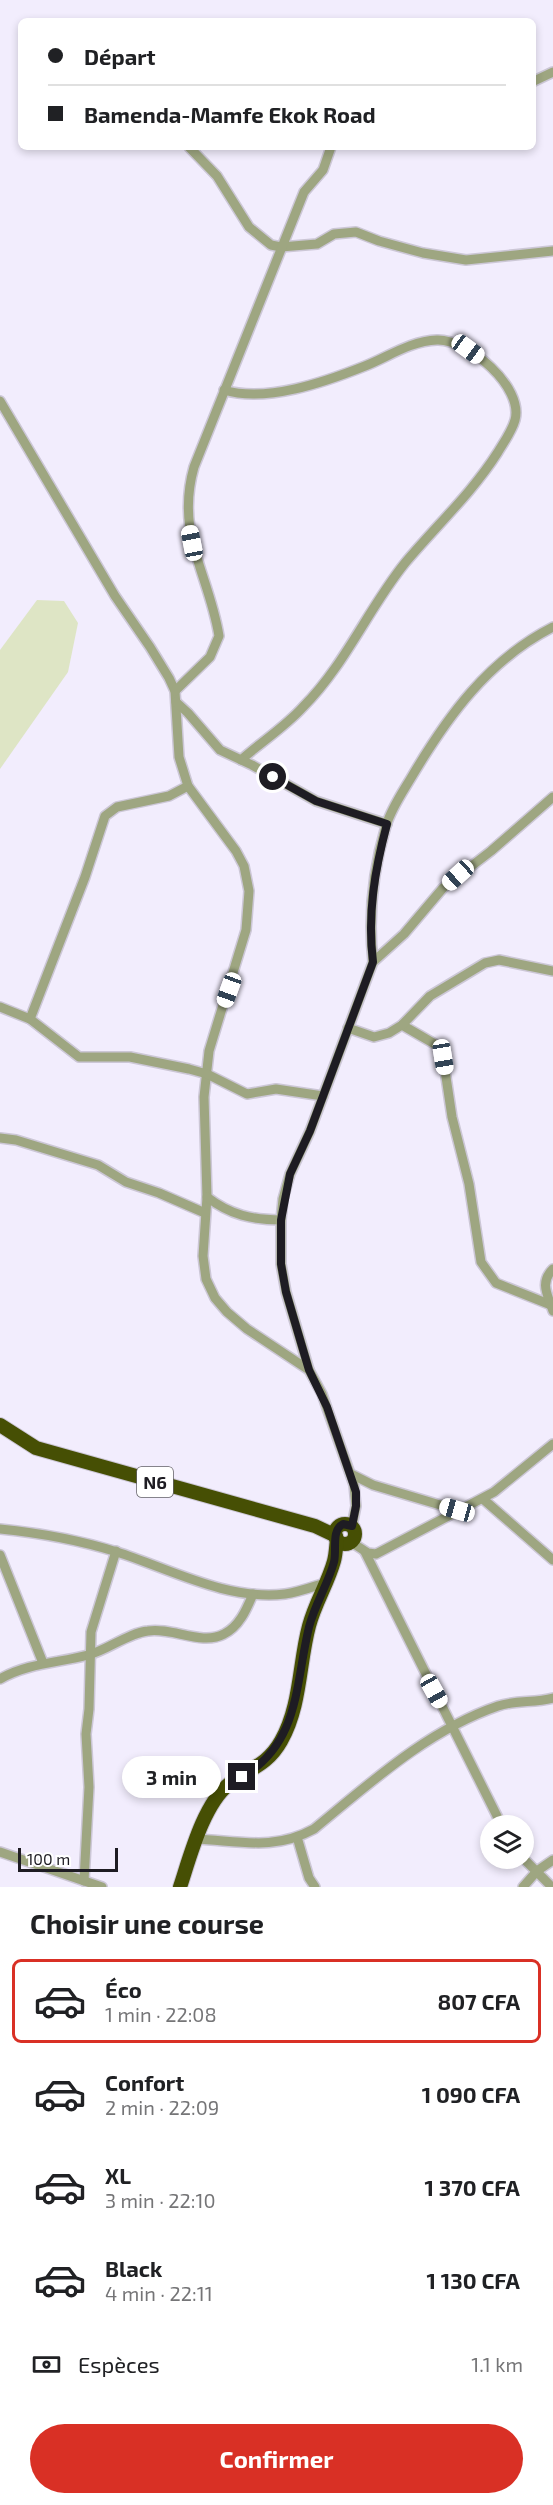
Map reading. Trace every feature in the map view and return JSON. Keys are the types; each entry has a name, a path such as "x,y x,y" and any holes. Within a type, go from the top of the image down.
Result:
{"highway":[{"name":"N6","path":"0,1425 36,1448 344,1535"},
{"path":"180,1887 196,1839 224,1790 263,1762 280,1742 295,1701 309,1625 344,1535"}],"street":[{"path":"536,80 553,72"},
{"path":"192,150 217,176 249,227 271,245 281,247 316,244 334,234 356,232 423,253 466,260 553,251"},
{"path":"175,691 210,657 219,636 195,559 189,528 187,496 194,467 304,192 322,170 330,150"},
{"path":"224,390 248,395 273,393 333,377 365,366 395,351 438,340 468,349 485,362 502,378 515,411 511,429 477,483 402,568 372,610 351,646 303,708 241,760"},
{"path":"0,401 115,596 150,646 175,691 179,757 188,786 236,851 244,866 249,891 244,941 209,1051 204,1097 207,1197 206,1279 215,1298 227,1312 247,1329 309,1370"},
{"path":"373,962 370,941 373,889 376,866 387,824 424,756 455,710 507,655 553,627"},
{"path":"176,702 188,712 220,750 316,801 387,824"},
{"path":"30,1019 47,970 85,877 105,816 117,807 169,796 188,786"},
{"path":"497,1815 365,1552 344,1535 357,1498 351,1474 322,1394 309,1370 286,1292 281,1264 281,1220 290,1174 323,1096 373,962 404,934 443,888 492,851 553,797"},
{"path":"348,1028 374,1037 389,1033 402,1025 430,996 485,963 499,960 553,971"},
{"path":"0,1006 30,1019 79,1057 130,1057 207,1074 247,1094 276,1089 323,1096"},
{"path":"402,1025 440,1047 452,1117 469,1184 481,1262 496,1283 552,1308"},
{"path":"0,1138 98,1164 126,1182 159,1193 205,1214"},
{"path":"207,1197 236,1214 257,1219 281,1220"},
{"path":"552,1308 545,1285 548,1274 553,1269"},
{"path":"365,1552 376,1554 457,1510 483,1499 553,1444"},
{"path":"351,1474 374,1485 457,1510"},
{"path":"483,1499 553,1560"},
{"path":"0,1530 51,1535 116,1551 213,1585 253,1594 284,1594 325,1583"},
{"path":"84,1881 89,1788 86,1734 91,1632 116,1551"},
{"path":"0,1555 43,1663"},
{"path":"0,1679 17,1670 43,1663 90,1655 149,1630 207,1638 219,1636 226,1633 240,1619 253,1594"},
{"path":"196,1839 268,1844 297,1838 314,1828 414,1751 453,1726 502,1705 553,1698"},
{"path":"297,1838 309,1878 315,1887"},
{"path":"0,1852 102,1887"},
{"path":"523,1887 553,1860"},
{"path":"534,1869 552,1887"}],"green space":[{"path":"37,600 64,601 78,623 68,672 0,769 0,650"}],"route":[{"path":"242,1777 263,1762 280,1742 286,1730 304,1661 309,1625 334,1562 337,1539 335,1532 343,1524 352,1526 356,1506 357,1498 351,1474 322,1394 309,1370 286,1292 281,1264 281,1220 290,1174 310,1131 373,962 370,941 373,889 376,866 387,824 316,801 289,788 273,777"}]}
